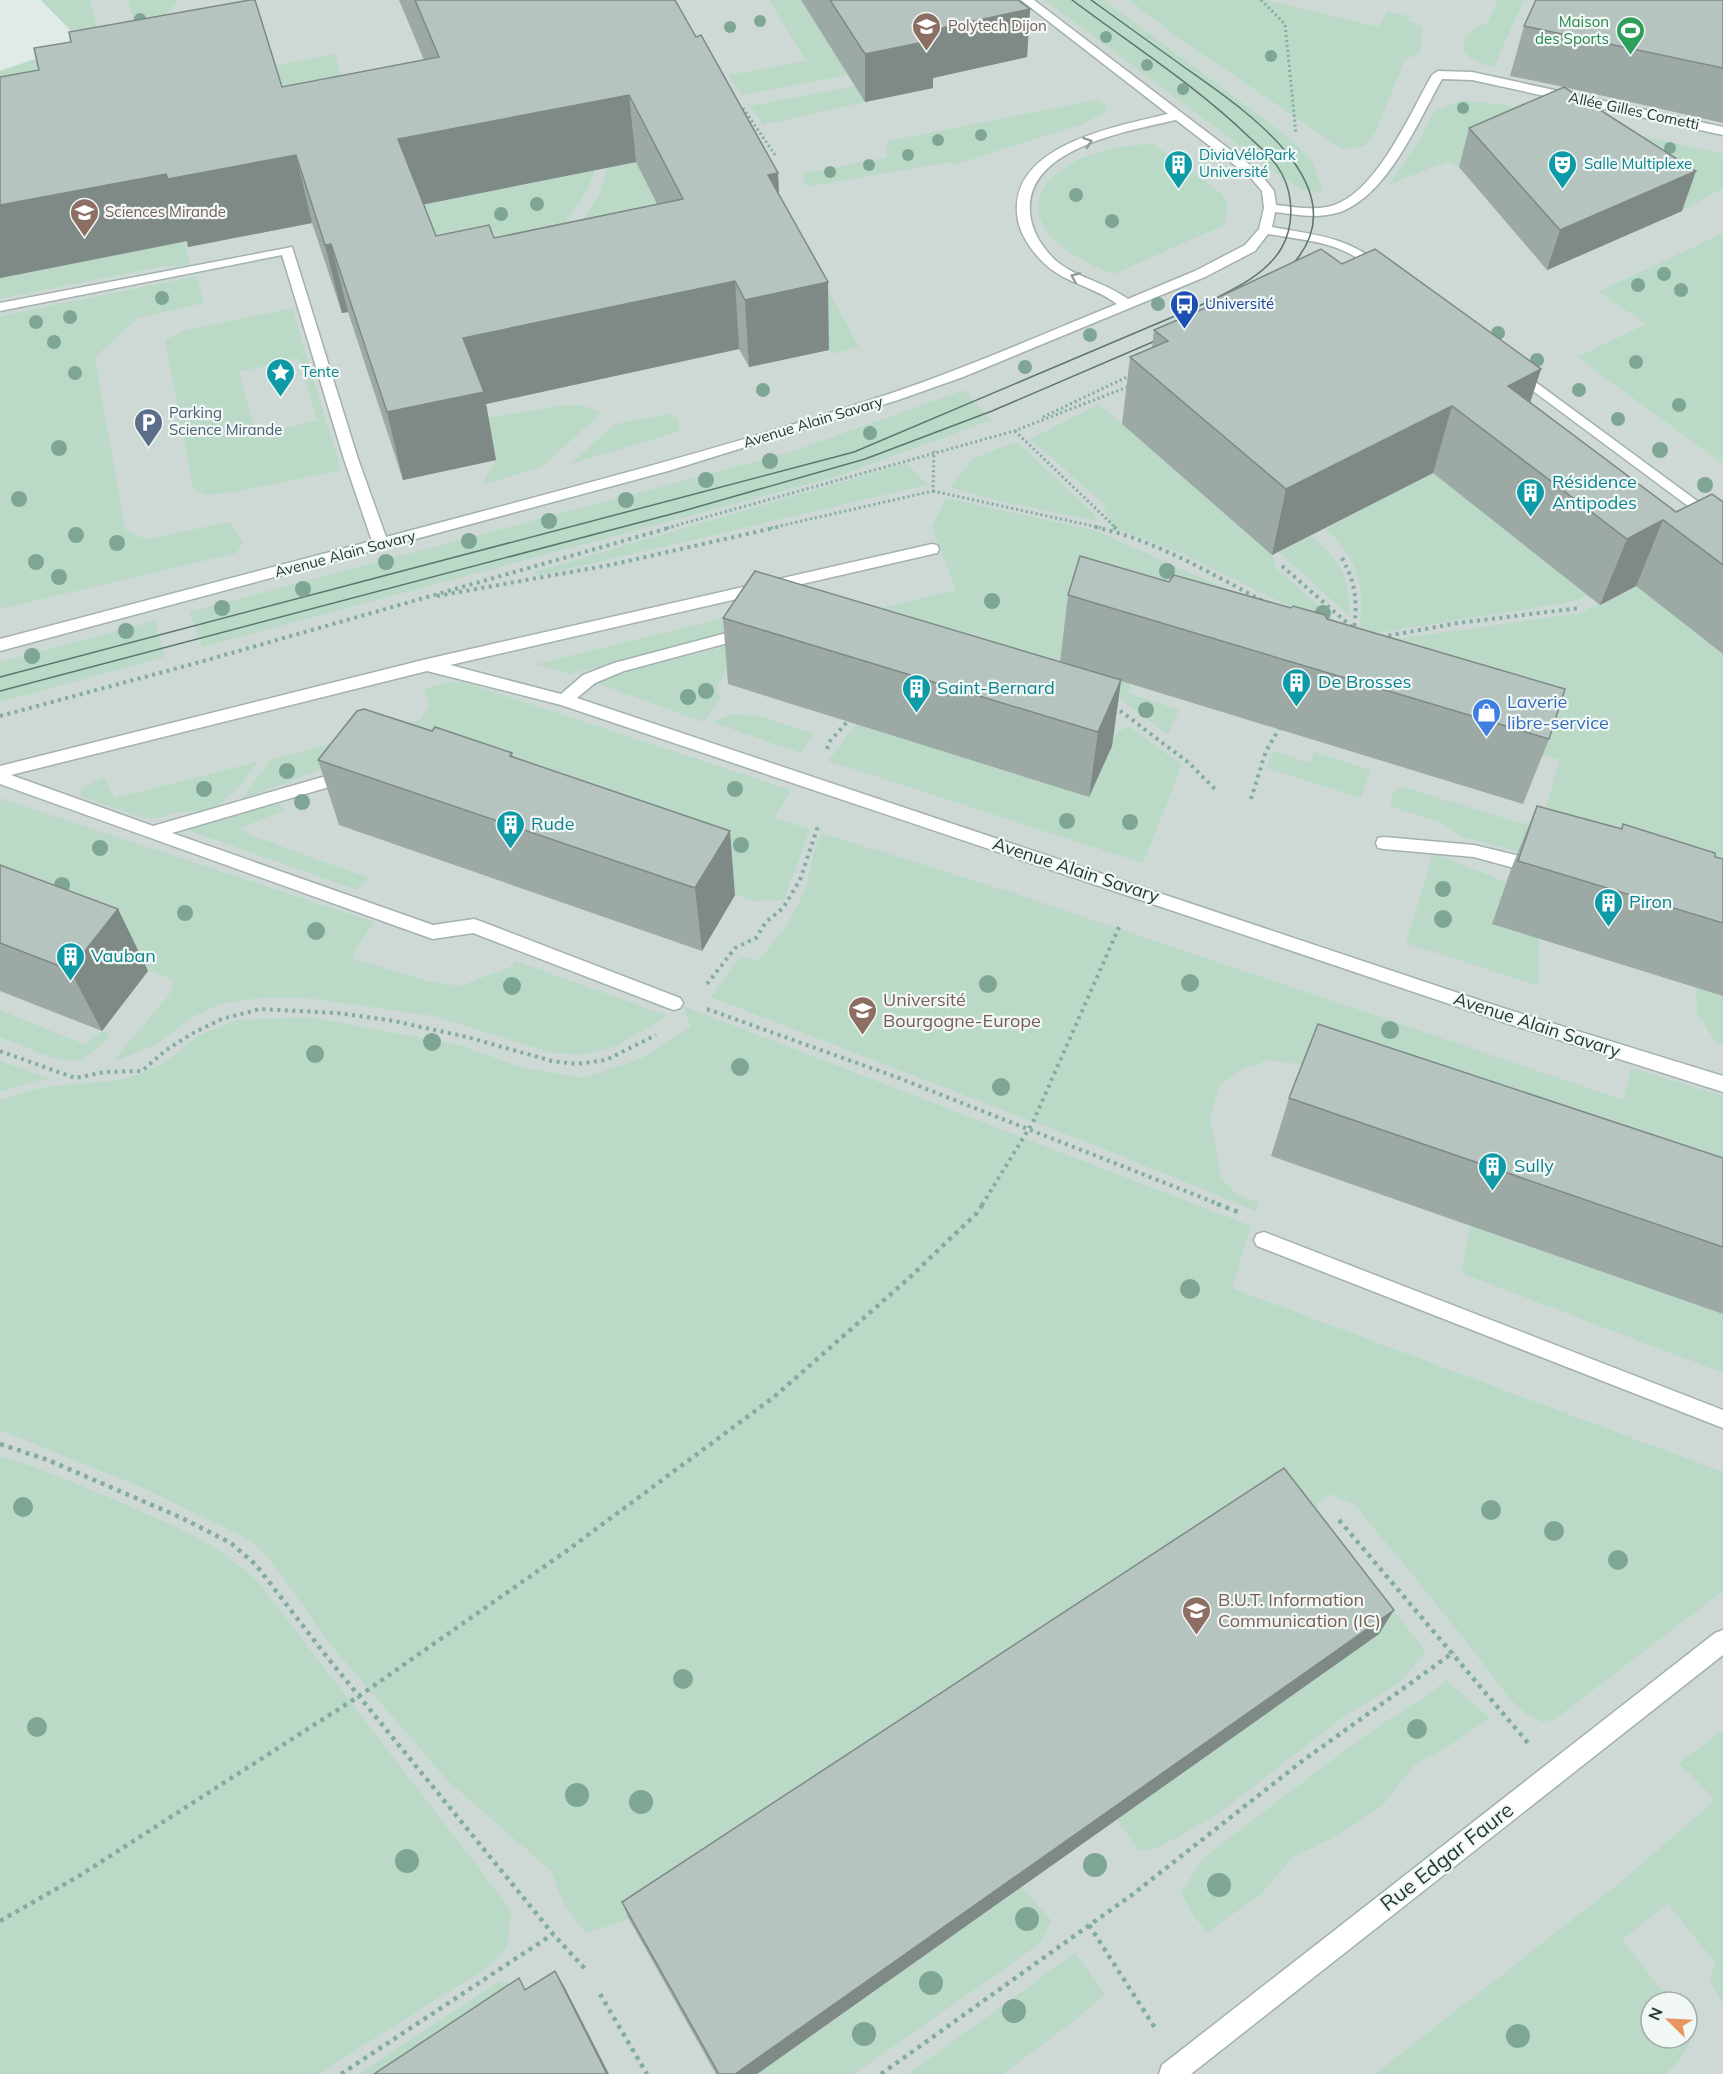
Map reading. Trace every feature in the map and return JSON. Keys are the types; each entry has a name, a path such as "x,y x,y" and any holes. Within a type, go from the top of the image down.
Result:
{"lane":[{"path":"1027,0 1254,174 1268,191 1270,208 1265,230 1337,243 1358,253 1396,282"},
{"name":"Allée Gilles Cometti","path":"1270,208 1313,212 1335,209 1355,201 1383,168 1438,75 1472,76 1723,130"},
{"path":"1126,304 1100,287 1061,271 1049,262 1027,229 1020,197 1031,176 1055,155 1137,126 1177,116"},
{"name":"Avenue Alain Savary","path":"0,645 663,468 893,398 1220,264 1250,248 1265,230"},
{"path":"0,307 287,250 351,459 381,544"},
{"path":"1510,368 1723,527"},
{"path":"0,772 428,664 932,549"},
{"path":"564,700 589,679 620,667 761,629"},
{"name":"Avenue Alain Savary","path":"428,664 564,700 1503,1015 1723,1084"},
{"path":"153,832 360,772"},
{"path":"0,778 433,932 474,926 674,1003"},
{"path":"1384,843 1474,851 1553,872"},
{"path":"1264,1240 1723,1419"},
{"name":"Rue Edgar Faure","path":"1176,2071 1723,1641"}],"path":[{"path":"1261,0 1285,24 1296,134"},
{"path":"743,108 776,156"},
{"path":"1014,431 1140,370"},
{"path":"0,716 1014,431 1138,382"},
{"path":"1014,431 1120,532"},
{"path":"933,491 934,452"},
{"path":"416,600 610,565 933,491 1120,532 1197,566 1269,604"},
{"path":"1342,558 1353,579 1357,603 1355,635"},
{"path":"1282,566 1354,629"},
{"path":"1379,637 1458,623 1580,608"},
{"path":"1108,702 1189,763 1217,791"},
{"path":"1251,799 1266,751 1279,729"},
{"path":"694,1004 711,977 735,948 756,938 766,922 783,908 800,880 817,825 838,792"},
{"path":"0,1921 79,1876 359,1696 565,1552 774,1397 908,1279 977,1213 1028,1129 1136,890"},
{"path":"0,1051 75,1078 105,1072 142,1071 161,1052 197,1029 254,1010 310,1010 386,1020 491,1044 554,1063 591,1064 623,1052 681,1019 674,1003 694,1004 896,1077 1250,1217 1264,1240"},
{"path":"0,1444 59,1464 182,1518 231,1543 256,1565 359,1696 587,1971"},
{"path":"1339,1520 1454,1652 1553,1774"},
{"path":"882,2074 1089,1925 1301,1762 1454,1652"},
{"path":"1089,1925 1176,2071"},
{"path":"341,2074 554,1934"},
{"path":"600,1994 647,2074"}],"shaded area":[{"name":"Université Bourgogne-Europe","path":"41,0 1723,0 1723,2074 0,2074 0,71 83,43"}],"green space":[{"path":"41,0 90,0 111,79 0,149 0,71 83,43"},
{"path":"128,0 178,0 148,40 138,39"},
{"path":"769,0 801,0 848,75 742,95 728,75 806,61"},
{"path":"1045,0 1104,0 1288,137 1312,161 1324,194 1300,189 1279,175"},
{"path":"1129,0 1266,0 1379,27 1387,12 1409,16 1407,20 1422,27 1422,47 1417,55 1405,59 1375,133 1365,146 1342,149 1186,43"},
{"path":"1498,0 1524,0 1494,67 1472,59 1463,48 1468,34 1488,22"},
{"path":"335,54 347,93 298,154 271,66"},
{"path":"855,86 865,102 763,125 750,106"},
{"path":"1097,100 1107,105 1104,113 1083,124 953,165 949,162 807,187 802,174 887,157 887,141"},
{"path":"1456,102 1505,105 1723,154 1723,188 1682,211 1459,167 1449,161 1390,184 1421,137 1433,112"},
{"path":"594,141 634,157 685,260 580,223 600,194 607,169"},
{"path":"1153,144 1221,193 1228,205 1224,225 1114,274 1073,254 1049,233 1039,212 1042,192 1057,174 1081,159 1114,148"},
{"path":"595,168 588,189 565,224 468,289 411,207"},
{"path":"797,233 859,347 831,354 771,243"},
{"path":"1723,233 1723,464 1577,357 1646,324 1598,292"},
{"path":"182,235 190,263 183,266 164,266 0,299 0,278"},
{"path":"196,276 204,303 138,318 95,357 125,530 146,539 230,522 243,542 237,553 0,609 0,316"},
{"path":"292,308 341,470 241,491 206,495 193,488 165,340 183,331","holes":["297,358 300,360 317,421 256,434 239,372"]},
{"path":"1207,384 1452,443 1438,477 1588,595 1571,602 1364,635 1359,630 1362,601 1357,575 1345,551 1326,529 1360,511"},
{"path":"964,390 991,420 842,475 202,647 189,612 788,453"},
{"path":"1099,404 1272,555 1277,569 1348,631 1309,616 1183,554 1110,526 1103,503 1030,439"},
{"path":"565,405 582,405 601,413 542,467 482,485 496,459 480,419"},
{"path":"669,414 679,419 678,432 570,464 615,424"},
{"path":"1017,442 1094,514 1097,521 999,501 950,487 973,458"},
{"path":"907,463 927,485 538,576 534,572"},
{"path":"946,498 1097,531 1262,605 1140,664 1128,693 1179,710 1168,735 1124,702 1083,661 1028,658 757,625 570,674 536,664 794,601 804,626 956,590 932,527"},
{"path":"1311,536 1330,554 1342,571 1348,590 1349,616 1279,552"},
{"path":"1636,586 1723,654 1723,933 1595,872 1462,837 1442,823 1391,807 1392,793 1404,787 1523,824 1543,816 1560,760 1539,754 1375,642 1580,613"},
{"path":"155,621 165,657 0,702 0,662"},
{"path":"745,641 716,688 721,698 703,722 591,681"},
{"path":"447,682 463,682 791,790 774,818 810,829 784,900 753,901 523,821 325,768 242,799 270,760 420,720 429,707 425,689"},
{"path":"733,714 760,716 814,734 801,753 712,722"},
{"path":"856,724 1089,797 1117,732 1129,726 1182,765 1143,863 828,761"},
{"path":"1274,751 1311,763 1314,752 1371,770 1361,798 1266,768"},
{"path":"257,762 244,782 215,808 204,811 177,812 156,819 143,818 80,796 81,788 103,777 115,798"},
{"path":"0,798 374,922 353,954 354,959 427,981 461,986 510,967 516,961 668,1016 616,1046 582,1055 554,1053 433,1016 308,998 259,998 220,1004 197,1015 151,1047 112,1062 169,995 174,980 0,914"},
{"path":"278,801 284,811 240,828 248,834 369,878 357,890 179,827"},
{"path":"822,833 1014,893 1624,1100 1631,1068 1723,1096 1723,1227 1321,1067 1268,1060 1241,1070 1220,1084 1210,1117 1221,1178 1237,1194 1259,1203 1256,1211 1089,1143 710,997 740,958 758,960 780,934 803,893 814,850"},
{"path":"1433,853 1506,882 1493,923 1539,938 1538,986 1406,943"},
{"path":"1696,987 1723,996 1723,1045 1716,1043 1697,1013"},
{"path":"683,1006 1251,1226 1232,1288 1723,1472 1723,1591 1555,1719 1543,1722 1526,1714 1511,1700 1451,1622 1355,1505 1329,1494 1317,1506 1319,1530 629,1919 585,1933 563,1902 551,1871 448,1781 330,1644 270,1559 250,1540 141,1487 0,1430 0,1100 45,1087 120,1080 137,1075 166,1062 198,1036 236,1020 310,1017 459,1045 520,1067 584,1078 642,1058 691,1027"},
{"path":"0,1010 84,1044 102,1031 111,1034 86,1057 74,1061 64,1060 41,1054 0,1037"},
{"path":"0,1061 53,1080 39,1080 0,1092"},
{"path":"1470,1226 1723,1314 1723,1373 1461,1273"},
{"path":"0,1456 65,1479 181,1530 228,1557 258,1582 511,1910 507,1948 488,1967 318,2074 0,2074"},
{"path":"1354,1561 1426,1652 1400,1682 1339,1720 1218,1814 1158,1848 1139,1851 1116,1819"},
{"path":"1446,1680 1490,1718 1446,1748 1415,1764 1383,1805 1334,1837 1293,1857 1260,1895 1208,1932 1195,1918 1181,1893 1203,1858 1332,1760 1386,1721 1426,1697"},
{"path":"1723,1730 1723,2003 1710,1981 1715,1962 1668,1904 1622,1939 1663,1990 1639,1990 1639,2050 1686,2050 1667,2074 1375,2074 1623,1880 1715,1800 1679,1763"},
{"path":"1022,1887 1051,1920 1041,1943 854,2074 757,2074"},
{"path":"1075,1953 1105,1994 1079,2017 1003,2074 908,2074"},
{"path":"500,1981 530,1993 409,2074 359,2074"}],"building":[{"path":"255,0 282,87 439,57 415,0 675,0 696,37 701,35 778,173 768,175 828,282 745,300 735,281 463,338 484,392 387,412 331,244 325,245 296,155 168,179 166,174 0,205 0,77 39,70 34,48 71,42 69,32","holes":["629,95 683,199 494,238 489,225 436,236 398,139"]},
{"path":"830,0 1018,0 1030,9 928,31 934,40 865,54"},
{"path":"1536,0 1723,0 1723,68 1524,26"},
{"path":"1564,87 1696,171 1560,230 1469,128"},
{"path":"1321,249 1342,264 1375,249 1541,369 1508,386 1676,512 1712,494 1723,502 1723,565 1663,520 1627,539 1452,406 1286,489 1130,357 1168,341 1154,330 1219,302 1215,299"},
{"path":"1080,556 1169,582 1174,575 1291,608 1293,606 1325,615 1327,619 1565,689 1549,739 1068,595"},
{"path":"755,571 1121,680 1098,732 723,618"},
{"path":"364,709 432,731 435,727 512,753 510,756 730,831 695,888 318,760 357,711"},
{"path":"1537,806 1622,829 1623,824 1715,853 1715,857 1723,859 1723,923 1518,861"},
{"path":"0,865 118,909 70,970 0,943"},
{"path":"1318,1024 1723,1158 1723,1247 1289,1098"},
{"path":"1284,1468 1394,1610 735,2074 719,2074 622,1902"},
{"path":"555,1971 607,2074 374,2074 519,1978 525,1990"}],"tram line":[{"path":"0,677 854,452 1208,302 1258,274 1281,249 1290,222 1289,192 1279,169 1263,150 1207,100 1072,0"},
{"path":"1091,0 1237,106 1265,130 1289,156 1306,184 1314,213 1307,243 1284,273"},
{"path":"0,691 683,511 865,459 992,411 1169,335"}],"place":[{"name":"Polytech Dijon","path":"927,52"},
{"name":"Maison des Sports","path":"1630,56"},
{"name":"DiviaVéloPark Université","path":"1178,190"},
{"name":"Salle Multiplexe","path":"1563,190"},
{"name":"Sciences Mirande","path":"84,238"},
{"name":"Université","path":"1184,330"},
{"name":"Tente","path":"280,398"},
{"name":"Parking Science Mirande","path":"148,448"},
{"name":"Résidence Antipodes","path":"1531,518"},
{"name":"De Brosses","path":"1297,708"},
{"name":"Saint-Bernard","path":"916,714"},
{"name":"Laverie libre-service","path":"1486,738"},
{"name":"Rude","path":"510,850"},
{"name":"Piron","path":"1608,928"},
{"name":"Vauban","path":"70,982"},
{"name":"Université Bourgogne-Europe","path":"862,1036"},
{"name":"Sully","path":"1493,1192"},
{"name":"B.U.T. Information Communication (IC)","path":"1197,1636"}]}
